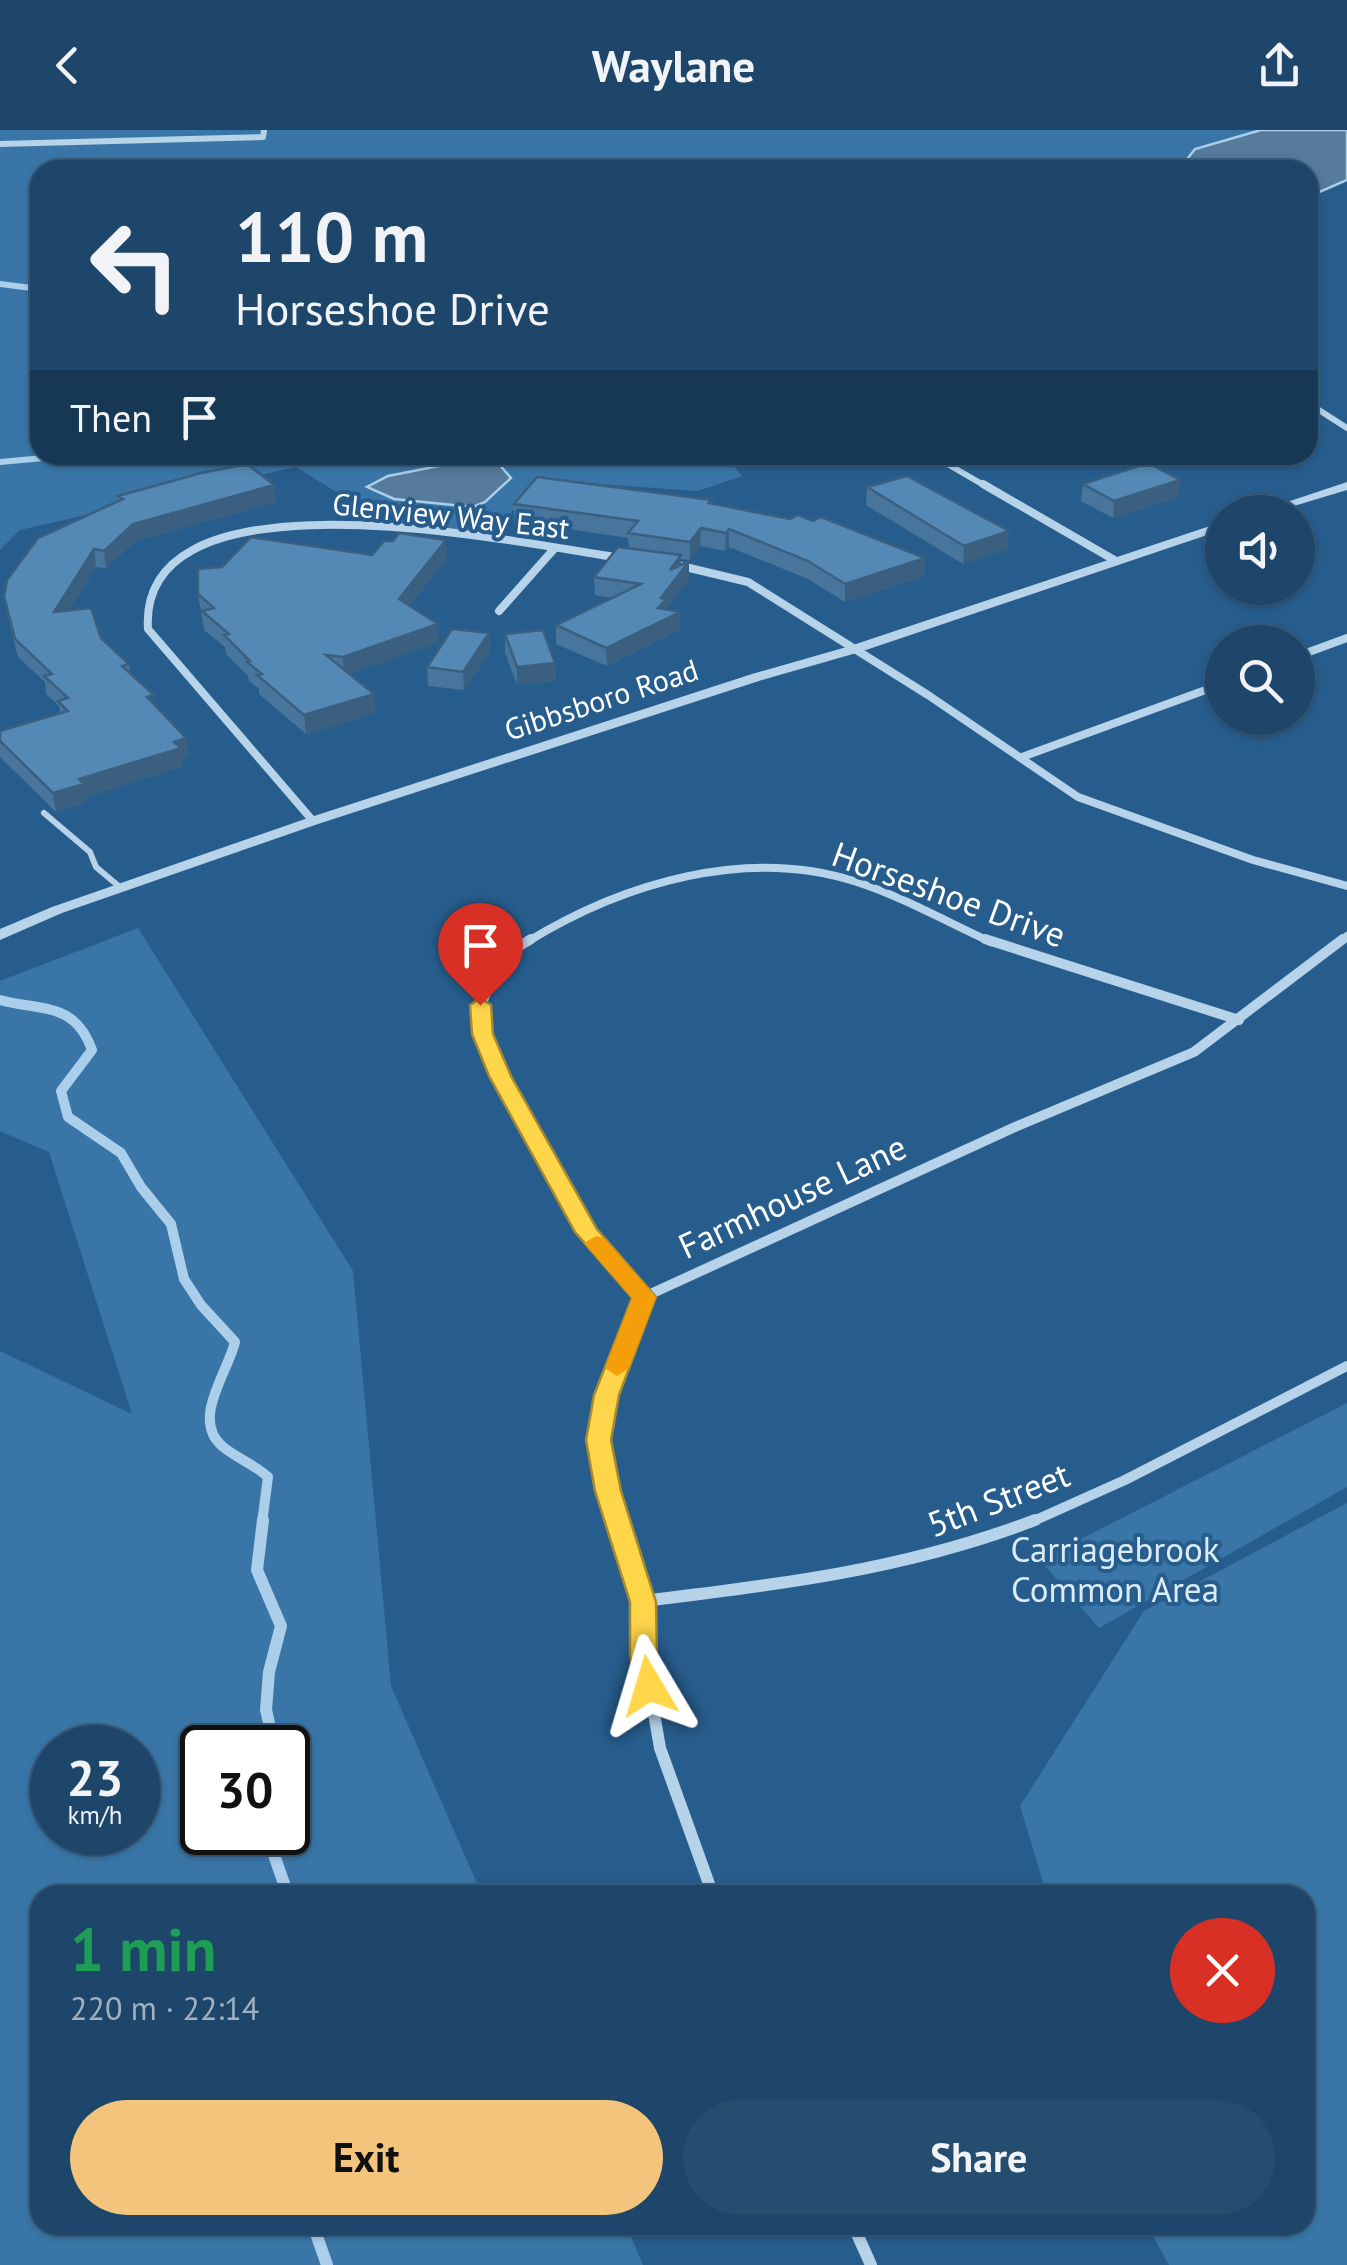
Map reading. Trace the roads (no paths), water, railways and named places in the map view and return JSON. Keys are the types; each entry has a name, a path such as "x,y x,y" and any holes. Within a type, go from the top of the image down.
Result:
{"street":[{"path":"61,142 63,130"},
{"path":"0,144 264,134"},
{"path":"1318,409 1347,428"},
{"path":"949,465 1116,561"},
{"path":"1315,496 1347,486"},
{"name":"Glenview Way East","path":"314,821 148,629 147,604 153,586 174,566 210,546 281,526 321,522 366,523 628,559"},
{"name":"Gibbsboro Road","path":"0,935 314,821 757,677 856,649 1205,532"},
{"path":"499,611 554,549"},
{"path":"664,564 748,582 1078,797 1142,823 1347,886"},
{"path":"1315,650 1347,638"},
{"path":"1022,757 1205,690"},
{"name":"Horseshoe Drive","path":"644,1297 587,1232 500,1076 482,1034 480,1005 493,976 508,954 546,930 610,901 703,872 732,868 800,870 857,882 994,943 1239,1020"},
{"name":"Farmhouse Lane","path":"644,1297 1016,1127 1194,1052 1306,972 1347,936"},
{"path":"644,1297 606,1395 598,1440 608,1491 643,1602 644,1656 660,1748 709,1885"},
{"name":"5th Street","path":"643,1602 816,1579 918,1559 988,1539 1063,1508 1347,1366"},
{"path":"857,2235 871,2265"}],"lane":[{"path":"44,813 90,852 96,867 121,888"}],"waterway":[{"path":"0,284 30,288"},
{"path":"0,462 30,459"},
{"path":"0,1000 55,1011 76,1023 85,1035 92,1050 61,1091 68,1117 121,1153 141,1187 171,1224 184,1279 201,1305 235,1342 214,1395 210,1423 222,1446 268,1477 262,1523"},
{"path":"263,1520 257,1570 281,1626 269,1672 266,1710 269,1725"},
{"path":"274,1855 285,1885"},
{"path":"316,2235 327,2265"}],"park label":[{"name":"Carriagebrook Common Area","path":"1115,1569"}]}
